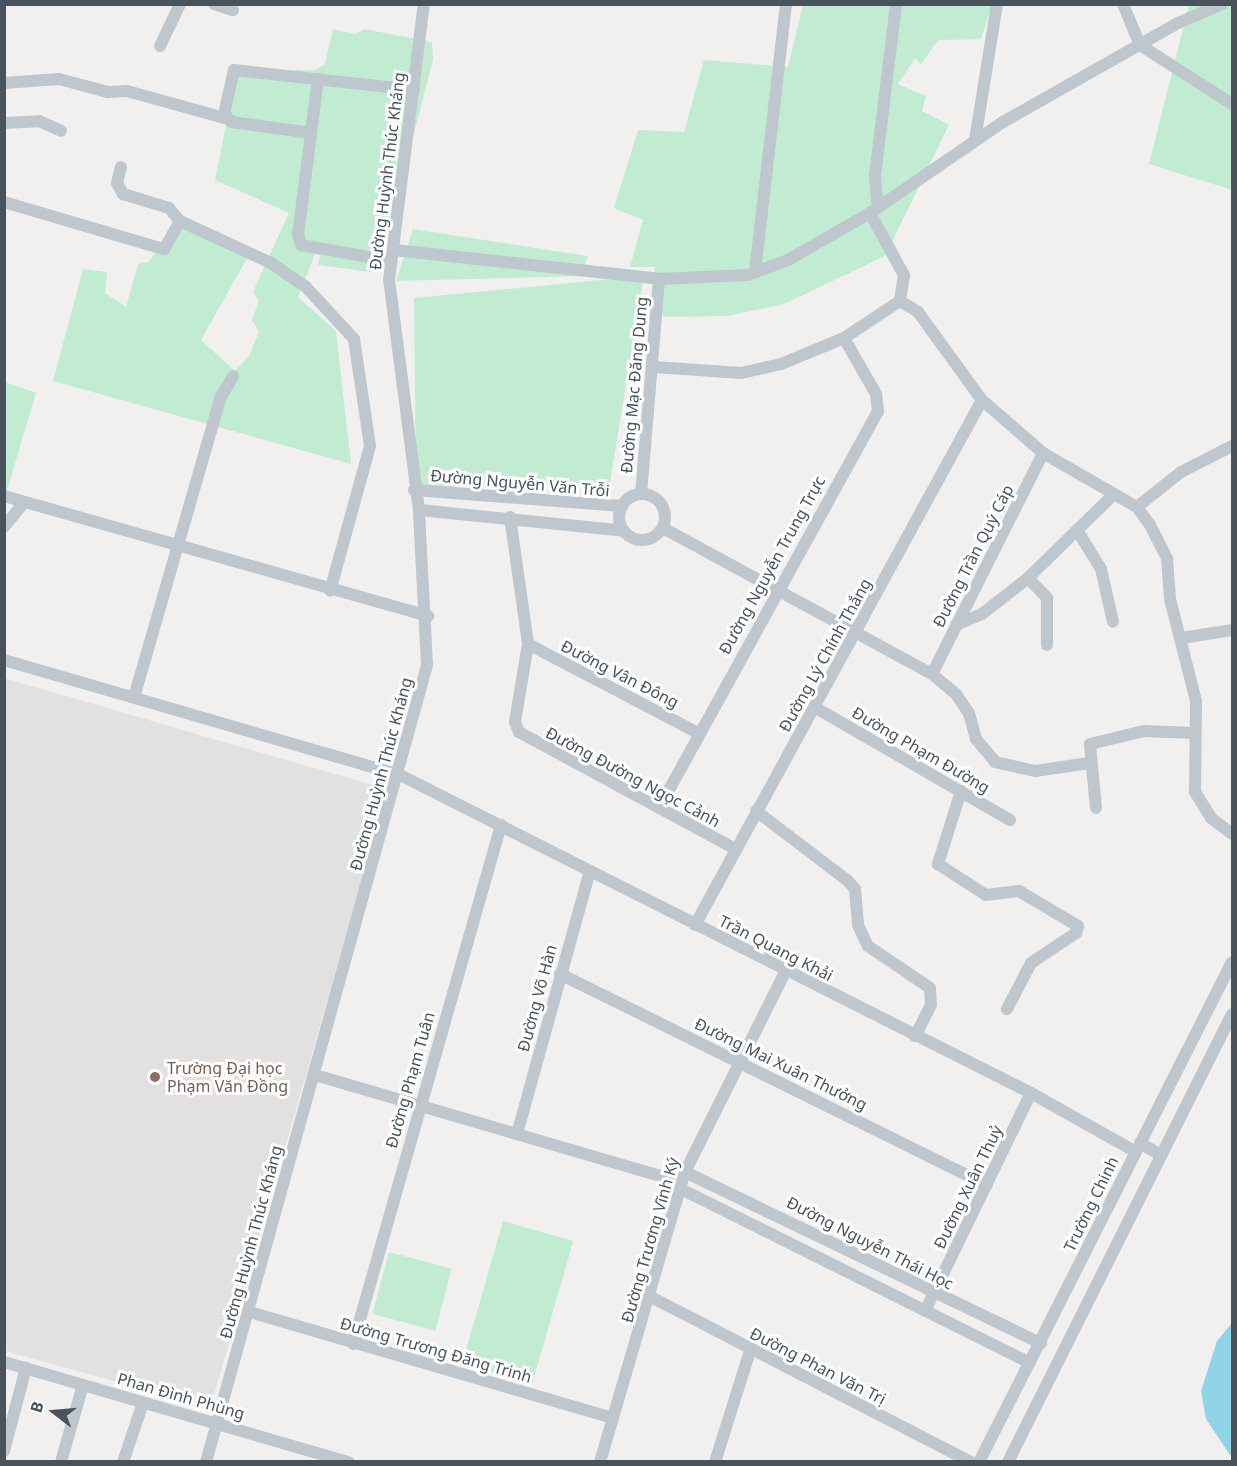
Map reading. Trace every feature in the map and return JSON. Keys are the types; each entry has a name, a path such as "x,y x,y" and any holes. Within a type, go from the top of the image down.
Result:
{"street":[{"path":"160,46 180,4"},
{"path":"214,4 233,10"},
{"name":"Đường Huỳnh Thúc Kháng","path":"207,1461 400,775 425,676 428,616 393,255 424,4"},
{"path":"755,272 786,4"},
{"path":"655,367 741,373 844,338 900,301 904,275 874,210 875,176 896,4"},
{"path":"975,140 997,4"},
{"path":"1123,4 1140,45 1233,104"},
{"path":"318,79 301,245 659,279 755,272 788,260 874,210 975,140 1140,45 1222,4"},
{"path":"228,119 224,114 231,77 238,67 414,90"},
{"path":"4,83 59,79 108,92 127,91 228,119 240,126 311,133"},
{"path":"4,123 39,121 61,131"},
{"path":"122,167 119,191 169,208 180,221 251,251 297,281 354,339 370,446 330,591"},
{"path":"4,202 164,249 180,221"},
{"name":"Đường Mạc Đăng Dung","path":"641,494 655,367 659,279"},
{"path":"900,301 918,312 982,399 1043,453 1112,496 1137,507 1167,559 1181,638 1196,701 1193,734 1195,792 1211,818 1233,834"},
{"name":"Đường Nguyễn Trung Trực","path":"659,808 774,591 878,412 876,393 844,338"},
{"path":"135,694 181,545 221,397 233,376"},
{"name":"Đường Lý Chính Thắng","path":"695,925 756,811 856,635 982,399"},
{"path":"1137,507 1181,472 1233,446"},
{"name":"Đường Trần Quý Cáp","path":"932,674 1043,453"},
{"name":"Đường Nguyễn Văn Trỗi","path":"414,490 622,506"},
{"path":"663,528 641,541 624,531 622,506 641,494 658,501 663,528 774,591 932,674 956,694 969,713 976,739 995,762 1035,771 1089,763"},
{"path":"4,496 181,545 330,591 428,616"},
{"path":"956,625 982,614 1028,578 1112,496"},
{"path":"4,527 24,502"},
{"name":"Đường Nguyễn Văn Trỗi","path":"419,510 510,517 624,531"},
{"name":"Đường Đường Ngọc Cảnh","path":"510,517 528,644 515,722 519,732 735,849"},
{"path":"1077,530 1101,569 1113,622"},
{"path":"1028,578 1047,598 1047,645"},
{"path":"1181,638 1233,630"},
{"name":"Đường Vân Đông","path":"528,644 698,733"},
{"name":"Trần Quang Khải","path":"4,660 135,694 400,775 785,972 1138,1148 1161,1155"},
{"name":"Đường Phạm Đường","path":"816,708 1011,820"},
{"path":"1096,808 1089,763 1094,741 1144,731 1193,734"},
{"path":"962,791 938,864 986,895 1019,891 1078,926 1076,933 1031,963 1007,1009"},
{"path":"756,811 847,879 855,889 858,925 868,946 930,988 931,1005 915,1036"},
{"name":"Đường Phạm Tuân","path":"353,1344 501,825"},
{"name":"Đường Võ Hàn","path":"517,1134 590,871"},
{"name":"Trường Chinh","path":"979,1461 1233,962"},
{"name":"Đường Trương Vĩnh Ký","path":"600,1461 651,1298 682,1180 785,972"},
{"name":"Đường Mai Xuân Thưởng","path":"560,974 987,1185"},
{"path":"1008,1461 1233,1014"},
{"name":"Đường Nguyễn Thái Học","path":"315,1075 682,1180 1041,1343"},
{"name":"Đường Xuân Thuỷ","path":"926,1309 1031,1094"},
{"name":"Đường Nguyễn Thái Học","path":"682,1180 1030,1363"},
{"name":"Đường Phan Văn Trị","path":"651,1298 750,1351 971,1461"},
{"name":"Đường Trương Đăng Trinh","path":"250,1312 353,1344 614,1418"},
{"path":"714,1461 750,1351"},
{"name":"Phan Đình Phùng","path":"4,1362 349,1461"},
{"path":"4,1451 26,1368"},
{"path":"62,1461 83,1385"},
{"path":"123,1461 143,1403"}],"shaded area":[{"name":"Trường Đại học Phạm Văn Đồng","path":"4,678 376,786 384,802 214,1395 198,1404 5,1351"}],"green space":[{"path":"803,5 992,5 981,39 938,40 921,64 915,58 898,84 926,96 922,111 949,125 885,256 784,304 727,316 664,317 652,296 655,267 630,267 643,220 614,208 638,130 684,132 704,60 788,67"},
{"path":"1189,5 1232,5 1232,190 1149,164"},
{"path":"333,29 355,34 364,29 432,42 433,60 378,273 318,265 320,255 315,254 298,297 336,331 351,464 53,381 83,269 107,272 105,293 126,307 138,264 148,262 183,220 250,253 201,340 235,371 249,356 259,332 252,320 259,301 253,292 289,213 215,180 237,71 315,70 325,64"},
{"path":"413,229 588,256 580,276 396,281"},
{"path":"644,276 610,482 416,488 414,298"},
{"path":"5,382 36,393 5,497"},
{"path":"503,1221 573,1241 532,1383 462,1363"},
{"path":"389,1252 452,1269 435,1331 372,1314"}],"water":[{"path":"1232,1323 1232,1458 1206,1419 1201,1391 1217,1341"}],"place":[{"name":"Trường Đại học Phạm Văn Đồng","path":"155,1077"}]}
